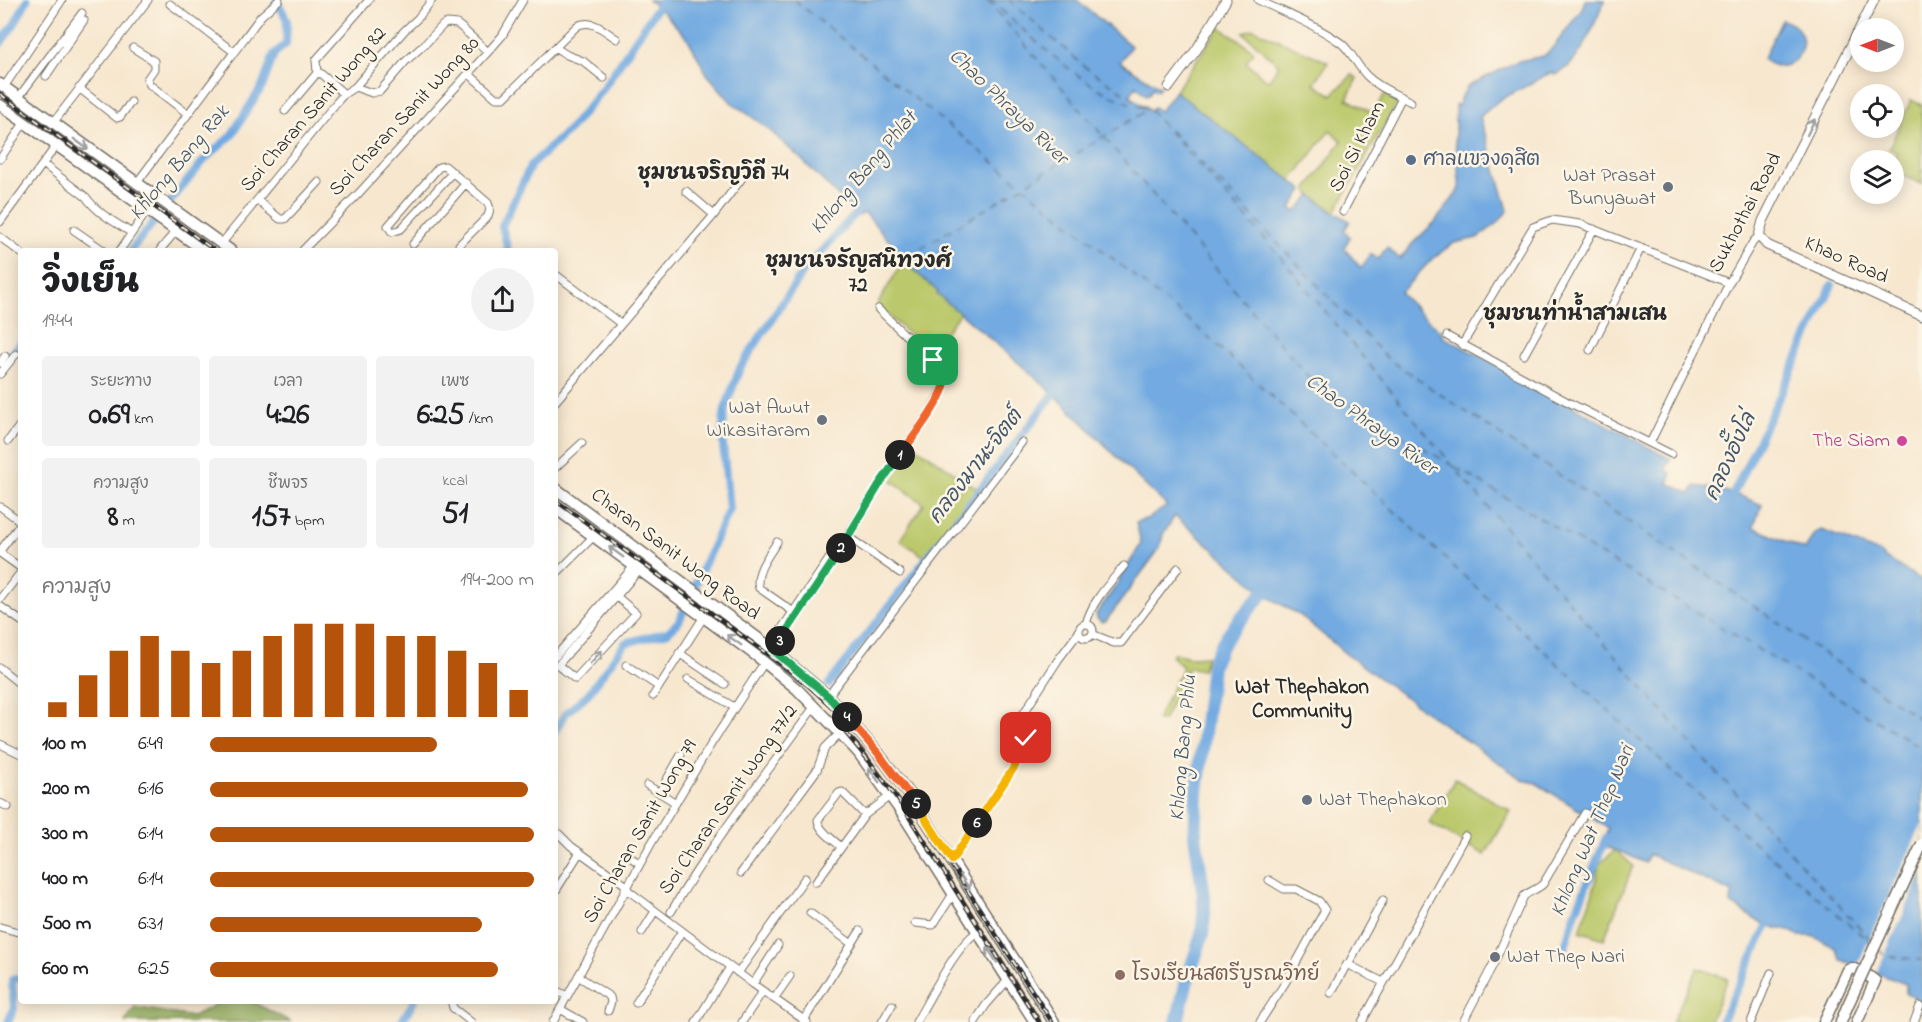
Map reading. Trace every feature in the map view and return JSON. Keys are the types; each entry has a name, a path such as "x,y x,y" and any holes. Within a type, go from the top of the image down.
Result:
{"main road":[{"path":"2,86 226,247"},
{"path":"0,105 200,248"},
{"name":"Charan Sanit Wong Road","path":"558,490 771,649 828,696 878,753 911,797 1054,1022"},
{"path":"571,520 581,507"},
{"name":"Charan Sanit Wong Road","path":"558,510 797,689 858,752 890,796 1035,1022"},
{"path":"1841,1022 1922,844"},
{"path":"1824,1022 1848,970 1852,968 1875,981 1857,1022"}],"street":[{"path":"2,86 62,0"},
{"path":"53,123 148,0"},
{"path":"136,184 261,16 279,0"},
{"path":"285,111 317,73 316,60 369,0"},
{"name":"Soi Charan Sanit Wong 82","path":"226,247 257,200 344,94 355,87 432,0"},
{"name":"Soi Charan Sanit Wong 80","path":"305,248 489,52 523,0"},
{"path":"1169,87 1197,49 1226,0"},
{"name":"Soi Si Kham","path":"1258,0 1338,42 1347,49 1365,74 1376,84 1411,102"},
{"name":"Sukhothai Road","path":"1650,443 1729,284 1753,242 1759,236 1763,221 1874,0"},
{"path":"170,4 234,52"},
{"path":"18,98 83,16"},
{"path":"355,87 365,92 380,91 406,61 447,23 457,24 489,52"},
{"path":"469,74 496,98 504,98 577,26 586,23 595,25 617,39"},
{"path":"46,76 63,43"},
{"path":"133,48 154,61 154,69 147,79 150,85 188,114"},
{"path":"556,48 583,61 604,78"},
{"path":"317,73 325,75 344,94"},
{"path":"79,88 117,118 131,102"},
{"name":"Soi Si Kham","path":"1343,212 1402,97"},
{"path":"0,159 24,123"},
{"path":"0,222 56,146"},
{"path":"43,164 86,197 97,209 132,233"},
{"path":"453,172 400,229 392,232 389,224 439,167 446,166 466,183 488,203 490,209 488,216 459,245 460,248"},
{"path":"558,398 714,214 749,169"},
{"path":"257,200 280,219 285,219 319,182"},
{"path":"413,244 466,183"},
{"path":"686,191 714,214"},
{"path":"121,248 148,210"},
{"path":"1462,345 1533,227 1547,221 1561,220 1580,224 1729,284"},
{"path":"1524,355 1594,229"},
{"path":"74,230 100,248"},
{"path":"162,248 175,232"},
{"name":"Khao Road","path":"1759,236 1767,245 1922,316"},
{"path":"0,237 18,251"},
{"path":"1590,350 1641,248"},
{"path":"558,276 621,324"},
{"path":"771,649 835,559 879,485 930,412 944,387 945,381 940,368 878,309"},
{"path":"1447,336 1671,454"},
{"path":"0,374 16,354"},
{"path":"0,363 5,356"},
{"path":"8,441 18,428"},
{"path":"828,696 1022,442"},
{"path":"558,465 582,443"},
{"path":"1,507 18,520"},
{"path":"18,526 0,552 18,567"},
{"path":"558,573 594,536"},
{"path":"847,536 900,573"},
{"path":"777,542 759,573 757,584 759,588 795,613"},
{"path":"1086,624 1089,612 1124,566"},
{"path":"616,596 636,613 575,679 558,665 637,568"},
{"path":"558,654 637,568"},
{"path":"1092,634 1114,643 1121,643 1178,568"},
{"path":"0,599 18,574"},
{"path":"0,606 18,619"},
{"path":"653,696 703,618"},
{"path":"952,860 1015,766 1026,738 1020,726 1020,719 1079,632 1080,627 1086,624 1092,626 1092,634"},
{"path":"1079,632 1085,638 1092,634"},
{"path":"680,653 725,684"},
{"name":"Soi Charan Sanit Wong 79","path":"553,1022 626,887 764,663"},
{"path":"626,665 659,687"},
{"path":"0,668 18,683"},
{"path":"688,679 735,707"},
{"name":"Soi Charan Sanit Wong 77/2","path":"671,912 714,843 814,707"},
{"path":"741,873 817,770 825,748 840,733"},
{"path":"0,744 18,753"},
{"path":"659,792 681,755"},
{"path":"647,785 676,803"},
{"path":"841,847 821,829 818,820 842,792 865,815"},
{"path":"816,882 865,815 890,796"},
{"path":"0,803 8,807"},
{"path":"1463,1022 1496,961 1524,896 1543,884 1585,813"},
{"path":"558,835 682,931 805,1021 860,931"},
{"path":"1362,1022 1465,836"},
{"path":"558,887 580,852"},
{"path":"626,854 640,864"},
{"path":"738,973 804,878"},
{"path":"1260,1022 1286,983 1325,910 1320,902 1296,889 1284,889 1269,880"},
{"path":"915,923 933,925 953,894"},
{"path":"1331,993 1383,900"},
{"path":"642,932 655,910"},
{"path":"810,913 852,944"},
{"path":"0,927 18,932"},
{"path":"636,1003 682,931"},
{"path":"916,1022 960,948 977,932"},
{"path":"753,984 778,945"},
{"path":"1348,965 1383,982"},
{"path":"696,1022 730,967"},
{"path":"1751,1022 1771,973"},
{"path":"578,976 610,997 608,1011"},
{"path":"774,999 790,976"},
{"path":"975,1022 986,1005 1008,980"},
{"path":"742,1022 763,991"},
{"path":"558,992 567,996"},
{"path":"452,1004 453,1008 471,1022"},
{"path":"882,1022 892,1005"},
{"path":"1918,1018 1920,1006"},
{"path":"560,1009 583,1022"}],"green space":[{"path":"1220,27 1254,51 1246,62 1264,78 1269,80 1279,65 1243,32 1254,29 1328,62 1314,84 1332,95 1352,75 1357,78 1347,99 1373,113 1385,94 1398,101 1335,212 1311,195 1307,189 1342,141 1330,130 1291,181 1175,91"},
{"path":"1911,100 1922,105 1922,184 1904,176 1904,150 1889,149 1894,138 1904,138 1904,116"},
{"path":"905,258 939,292 937,294 960,313 929,353 877,305"},
{"path":"914,445 978,489 925,557 900,540 924,504 890,479"},
{"path":"1174,653 1190,657 1207,656 1202,670 1189,667 1163,721 1157,719 1183,667 1171,656"},
{"path":"1455,779 1511,811 1485,855 1429,823"},
{"path":"1616,850 1633,866 1604,939 1580,931 1593,892 1599,864"},
{"path":"1698,968 1728,979 1709,1022 1672,1022"},
{"path":"216,1004 257,1004 291,1022 125,1022 135,1007 192,1017"}],"water":[{"name":"Chao Phraya River","path":"648,0 1077,0 1131,46 1120,62 1160,87 1157,91 1153,88 1147,96 1136,86 1130,96 1151,112 1154,107 1160,111 1175,91 1303,190 1291,208 1296,212 1311,195 1350,221 1344,231 1350,237 1344,248 1361,268 1371,254 1378,259 1387,247 1400,259 1435,222 1460,189 1455,140 1455,104 1459,106 1460,99 1468,86 1518,61 1544,56 1582,9 1585,0 1605,0 1586,43 1572,63 1555,75 1552,72 1498,101 1480,117 1508,210 1498,223 1477,238 1454,243 1433,258 1400,293 1443,333 1442,336 1671,459 1666,469 1672,474 1668,483 1691,494 1695,486 1729,492 1746,498 1762,505 1753,527 1805,550 1814,533 1822,530 1882,554 1922,580 1922,1001 1906,994 1906,984 1841,960 1836,948 1813,936 1799,936 1787,929 1776,929 1756,920 1730,903 1733,893 1649,854 1645,863 1602,846 1608,828 1536,783 1523,780 1422,709 1346,654 1301,616 1267,596 1175,516 1163,534 1160,548 1106,621 1101,622 1096,614 1141,544 1136,522 1149,518 1167,506 1040,381 937,294 938,292 916,272 865,213 858,216 766,127 731,102 707,74 688,39 663,12"},
{"path":"1782,20 1794,25 1801,34 1802,43 1800,53 1794,61 1785,66 1775,65 1763,59"}],"pier":[{"path":"1922,824 1922,873 1875,976 1856,968"}],"waterway":[{"path":"0,44 15,23 27,0"},
{"name":"Khlong Bang Rak","path":"133,248 205,159 231,136 263,85 274,54 286,44 287,20 277,0"},
{"path":"508,248 502,226 531,165 570,129 604,87 662,0"},
{"name":"Khlong Bang Phlat","path":"558,726 565,714 588,694 625,643 668,632 679,621 729,509 722,433 725,409 740,368 802,273 862,206"},
{"name":"คลองอั๊งโล่","path":"1729,503 1832,285"},
{"name":"Khlong Bang Rak","path":"0,369 18,346"},
{"name":"คลองมานะจิตต์","path":"829,684 1060,386"},
{"name":"Khlong Bang Phlu","path":"1177,1022 1186,984 1202,935 1204,896 1195,835 1197,793 1212,666 1232,629 1275,578"},
{"name":"Khlong Wat Thep Nari","path":"1563,952 1576,911 1606,838"},
{"path":"1721,1022 1771,918"},
{"path":"8,1022 14,1009 12,980 18,978"},
{"name":"Khlong Bang Phlat","path":"401,1022 412,1004"}],"ferry route":[{"path":"794,0 1203,332 1680,778 1872,944"},
{"path":"987,0 1312,381 1450,464"},
{"path":"990,0 1044,49 1084,79 1105,92 1149,109 1268,242 1463,478 1695,749 1871,940"},
{"path":"1009,0 1085,67 1148,108"},
{"path":"921,248 1149,109"},
{"path":"1170,130 1388,359 1922,720"},
{"path":"1455,467 1922,748"},
{"path":"1878,949 1886,956 1922,960"}],"railway":[{"path":"0,94 211,248"},
{"path":"558,502 762,650 809,686 840,714 867,743 908,797 1052,1022"},
{"path":"846,733 899,801 1039,1022"}],"place":[{"name":"ศาลแขวงดุสิต","path":"1411,160"},
{"name":"Wat Prasat Bunyawat","path":"1668,187"},
{"name":"Wat Awut Wikasitaram","path":"822,420"},
{"name":"The Siam","path":"1902,441"},
{"name":"Wat Thephakon","path":"1307,800"},
{"name":"Wat Thep Nari","path":"1495,957"},
{"name":"โรงเรียนสตรีบูรณวิทย์","path":"1120,975"}],"district":[{"name":"ชุมชนจริญวิถี 74","path":"713,174"},
{"name":"ชุมชนจรัญสนิทวงศ์ 72","path":"858,274"},
{"name":"ชุมชนท่าน้ำสามเสน","path":"1575,315"},
{"name":"Wat Thephakon Community","path":"1302,700"}],"route":[{"path":"933,360 940,368 945,381 940,395 879,485 806,604 773,650 828,696 878,753 911,797 952,860 1015,766 1026,738"}]}
